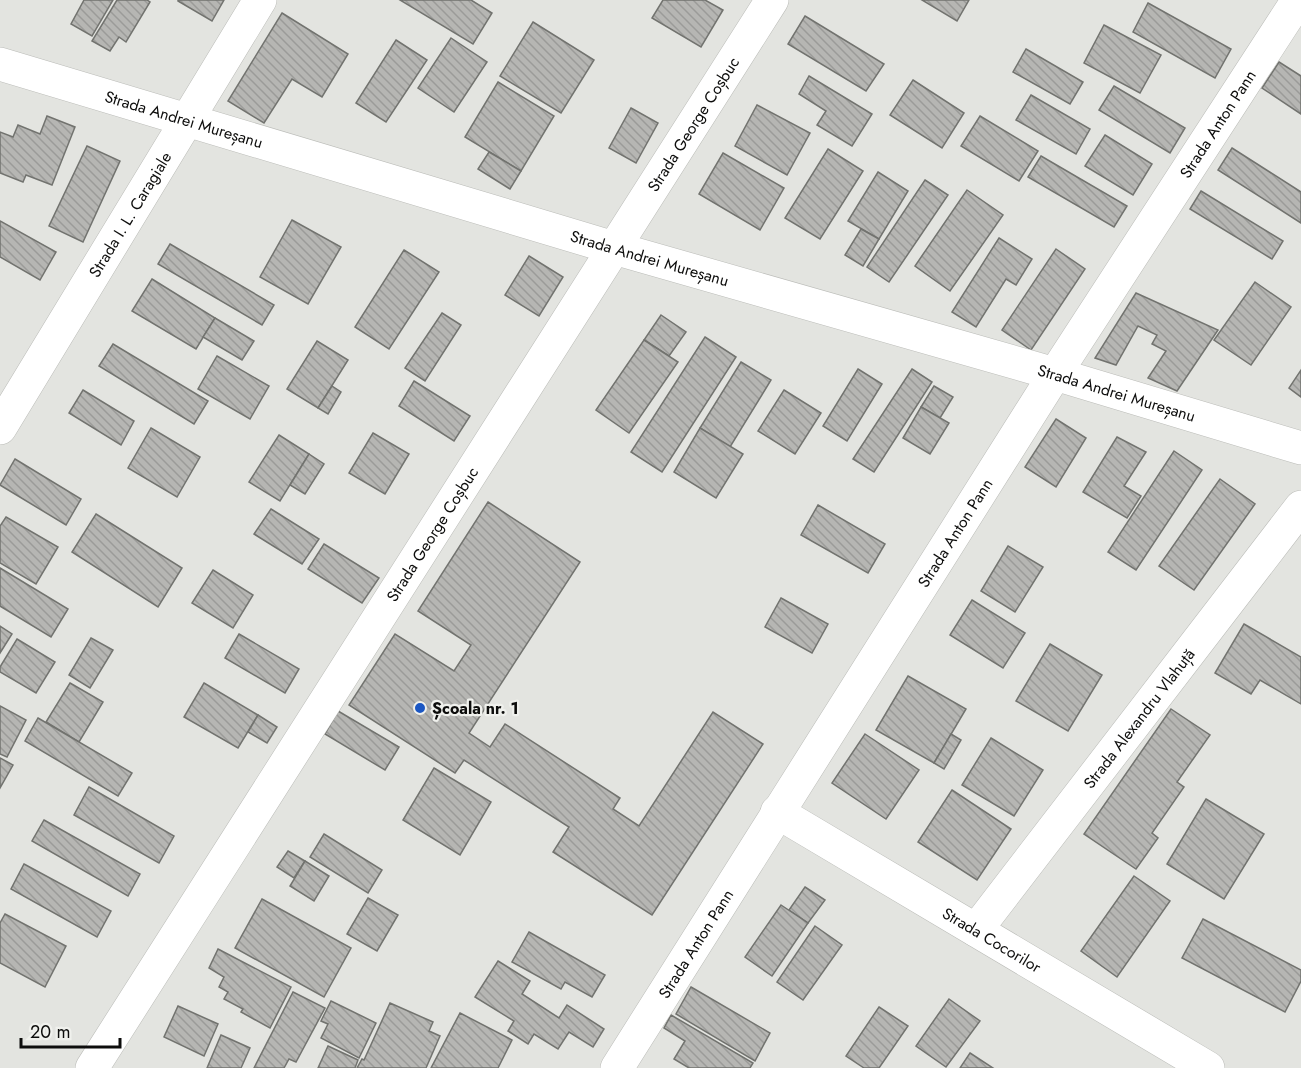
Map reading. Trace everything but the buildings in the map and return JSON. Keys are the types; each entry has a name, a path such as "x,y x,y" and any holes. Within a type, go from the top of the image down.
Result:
{"street":[{"name":"Strada I. L. Caragiale","path":"0,428 261,0"},
{"name":"Strada George Coșbuc","path":"92,1068 772,0"},
{"name":"Strada Anton Pann","path":"617,1068 1055,374 1298,0"},
{"name":"Strada Andrei Mureșanu","path":"0,64 614,248 1055,374 1301,448"},
{"name":"Strada Alexandru Vlahuță","path":"976,930 1301,507"},
{"name":"Strada Cocorilor","path":"777,812 1208,1068"}],"place":[{"name":"Școala nr. 1","path":"420,708"}]}
